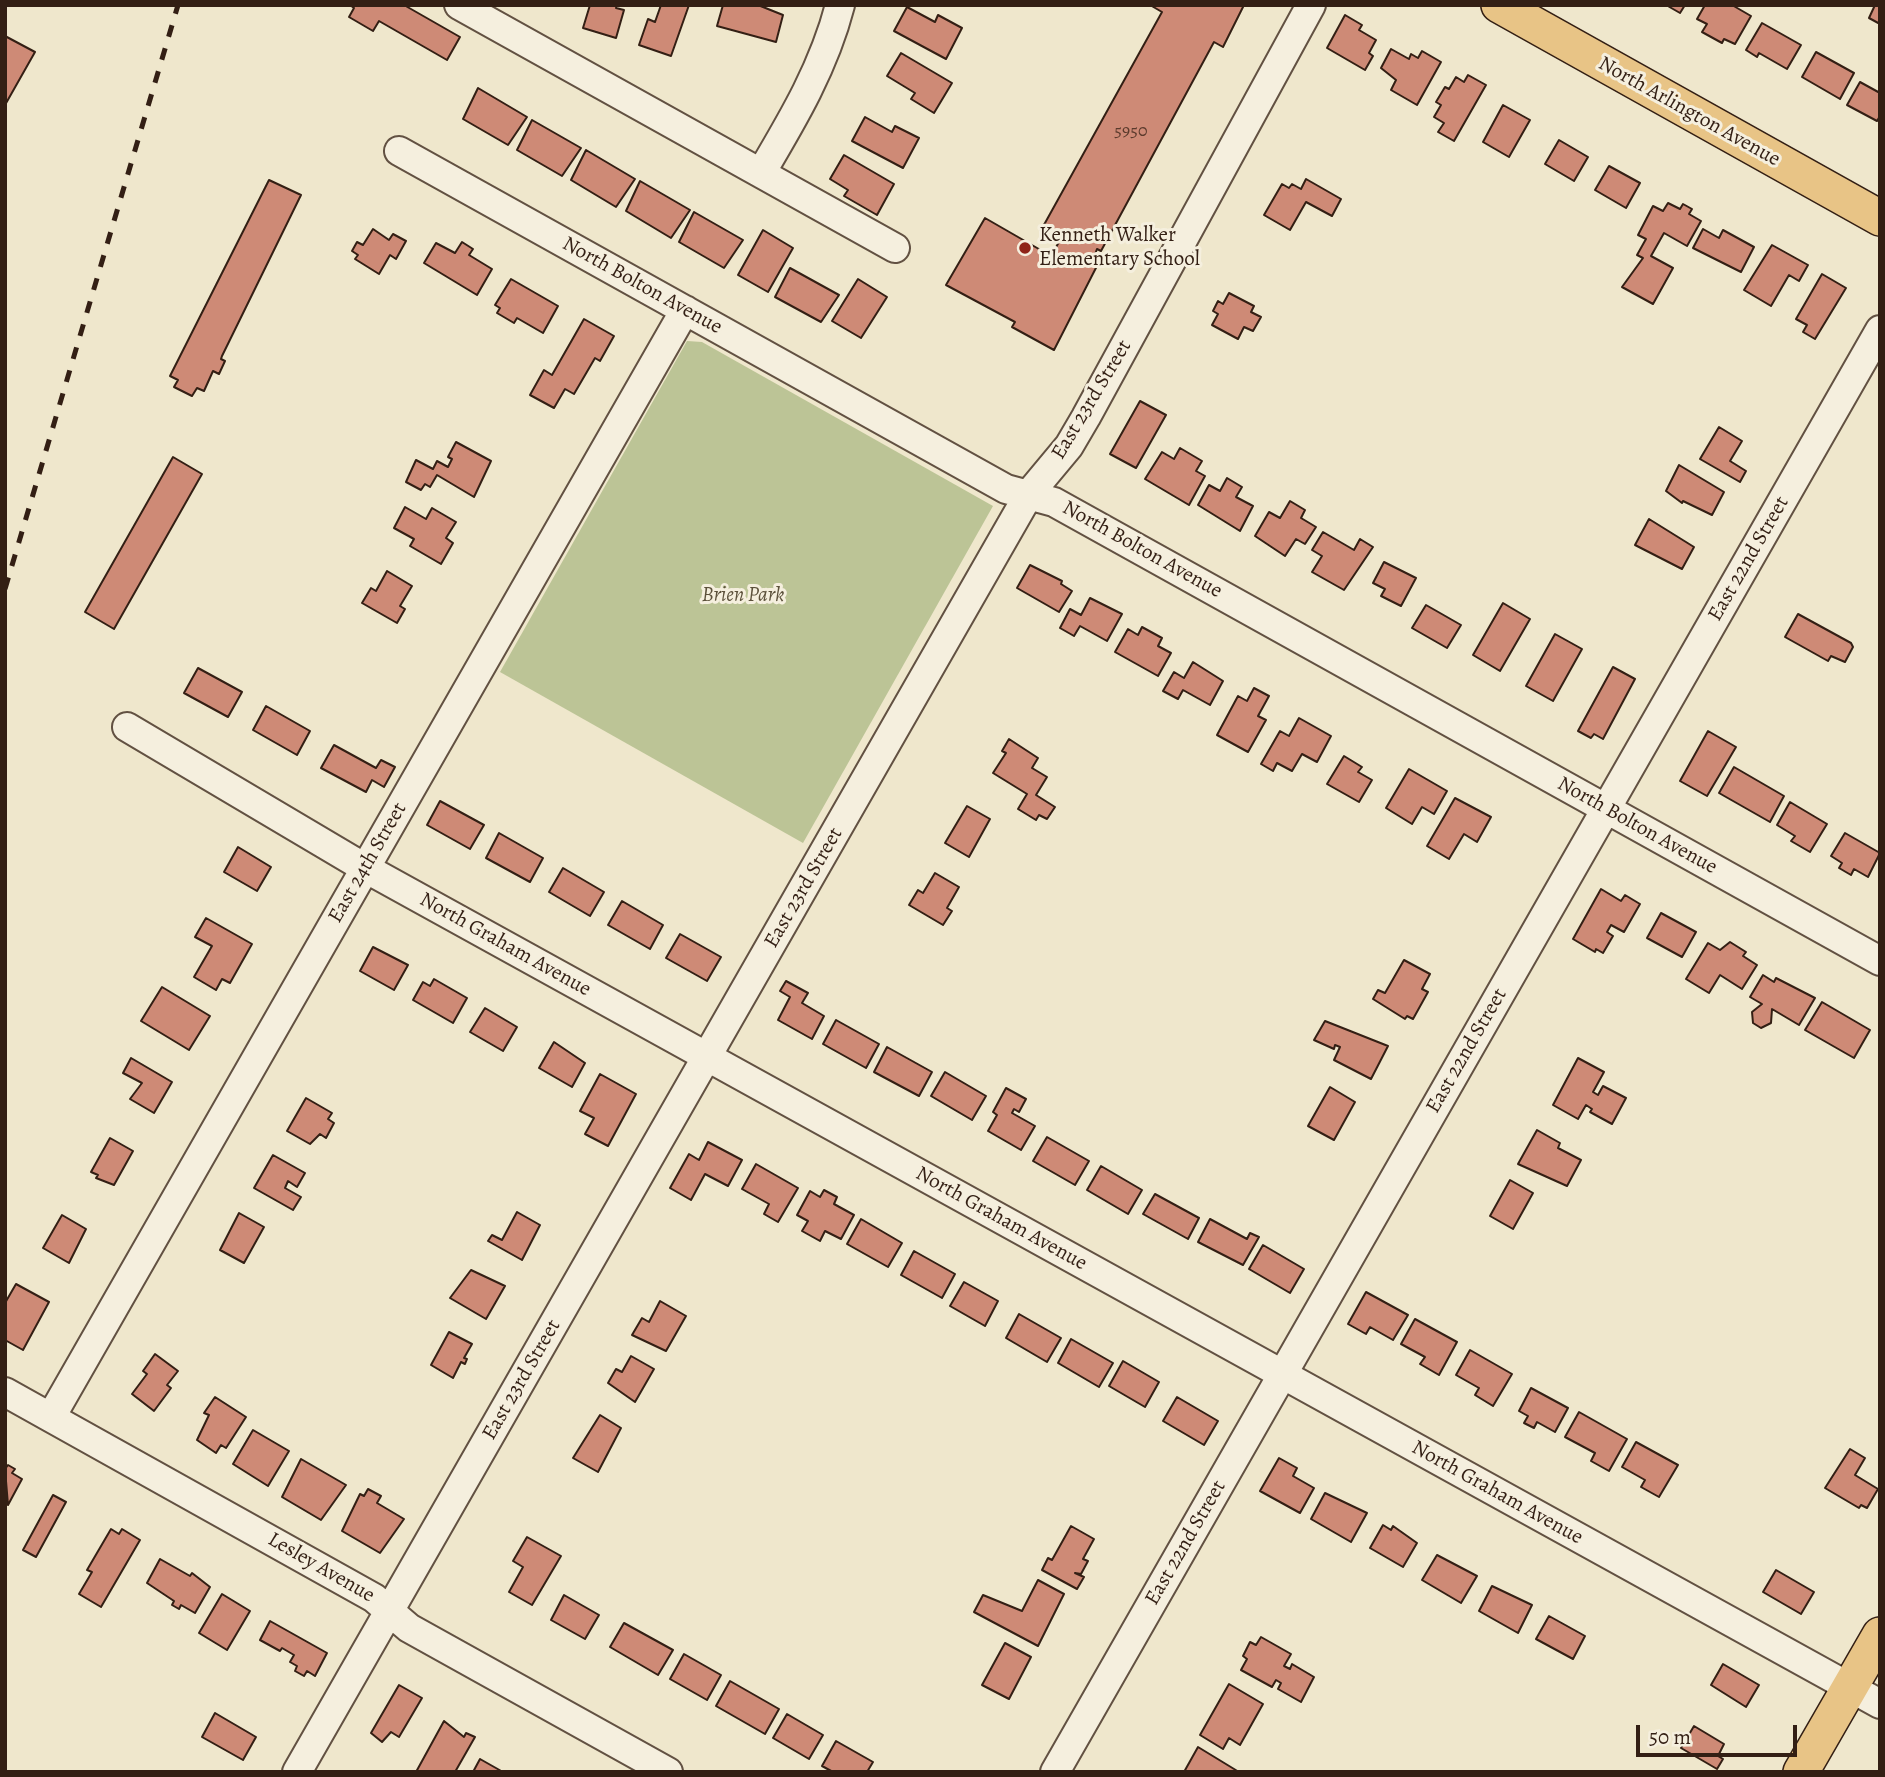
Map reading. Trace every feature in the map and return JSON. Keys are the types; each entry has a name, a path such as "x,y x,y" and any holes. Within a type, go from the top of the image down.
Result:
{"main road":[{"name":"North Arlington Avenue","path":"1499,5 1880,218"},
{"path":"1801,1772 1880,1635"}],"street":[{"path":"459,5 895,247"},
{"path":"761,173 821,65 840,5"},
{"name":"East 23rd Street","path":"297,1772 1028,495 1069,446 1311,5"},
{"name":"North Bolton Avenue","path":"400,151 1006,489 1054,502 1880,961"},
{"name":"East 24th Street","path":"51,1417 685,310"},
{"name":"East 22nd Street","path":"1055,1772 1880,330"},
{"name":"North Graham Avenue","path":"127,727 365,867 1880,1704"},
{"name":"Lesley Avenue","path":"5,1392 374,1598 409,1628 668,1772"}],"green space":[{"name":"Brien Park","path":"687,341 702,342 993,506 803,843 500,672"}],"building":[{"path":"350,5 404,5 460,37 447,60 379,21 373,31 349,17 354,8"},
{"path":"590,5 617,5 616,8 624,10 616,38 583,28"},
{"path":"661,5 689,5 671,56 639,45 648,19 655,22"},
{"path":"723,5 758,5 783,15 776,42 717,26"},
{"path":"1150,5 1244,5 1223,47 1214,42 1101,251 1097,249 1094,257 1100,260 1054,350 1012,327 1015,322 946,285 985,218 1051,256 1059,242 1040,232 1162,12"},
{"path":"1666,5 1685,5 1680,13"},
{"path":"1705,5 1732,5 1751,16 1735,44 1724,39 1722,43 1702,32 1707,24 1697,19"},
{"path":"1875,5 1880,5 1880,24 1869,18"},
{"path":"907,7 935,22 938,15 962,28 946,59 894,31"},
{"path":"1345,15 1362,25 1359,30 1376,40 1369,53 1373,56 1365,70 1327,48"},
{"path":"1762,23 1801,45 1787,69 1759,53 1757,57 1746,50"},
{"path":"5,36 35,52 5,105"},
{"path":"1391,49 1409,59 1411,54 1418,58 1422,51 1441,62 1417,105 1391,90 1396,80 1381,68"},
{"path":"1816,52 1854,73 1840,99 1802,77"},
{"path":"901,53 952,83 934,113 911,99 915,93 887,76"},
{"path":"1468,75 1486,85 1454,141 1438,132 1444,123 1434,117 1441,105 1436,102 1445,87 1449,89 1456,77 1464,82"},
{"path":"1860,82 1880,93 1880,116 1877,121 1847,105"},
{"path":"478,88 527,117 508,145 463,119"},
{"path":"1503,105 1530,120 1509,157 1483,142"},
{"path":"865,117 892,132 895,126 919,138 903,168 852,141"},
{"path":"532,120 581,148 562,176 517,150"},
{"path":"1559,140 1588,157 1574,181 1545,164"},
{"path":"586,150 635,179 616,207 571,180"},
{"path":"844,155 894,184 877,215 844,196 848,190 830,179"},
{"path":"1609,166 1640,183 1626,208 1595,190"},
{"path":"1306,179 1341,199 1332,216 1306,202 1290,230 1264,215 1282,184 1289,188 1292,184 1301,189"},
{"path":"269,180 301,195 222,356 221,359 225,361 219,374 213,371 204,391 197,388 192,396 174,387 178,380 170,376"},
{"path":"640,181 690,210 671,238 626,211"},
{"path":"1668,203 1680,209 1683,204 1692,209 1689,214 1701,221 1687,246 1664,233 1651,256 1673,268 1653,304 1622,287 1643,258 1637,255 1646,239 1638,235 1653,206 1663,211"},
{"path":"694,212 743,240 724,268 679,242"},
{"path":"373,229 389,240 393,234 406,241 396,259 390,255 379,274 355,259 358,255 352,251 357,242 363,245"},
{"path":"1703,229 1719,238 1723,230 1754,247 1741,272 1693,248"},
{"path":"763,230 793,248 768,292 738,275"},
{"path":"462,242 473,249 469,255 492,269 477,295 424,263 436,243 455,253"},
{"path":"1772,245 1808,265 1799,281 1789,275 1771,306 1744,290"},
{"path":"790,268 839,295 821,322 775,297"},
{"path":"1822,274 1846,288 1815,339 1803,332 1807,325 1796,319"},
{"path":"511,279 558,306 543,333 517,318 514,323 497,313 500,308 495,305"},
{"path":"858,279 887,297 861,338 832,321"},
{"path":"1229,293 1254,306 1251,312 1261,317 1253,331 1244,327 1238,339 1212,325 1218,314 1213,311 1218,301 1223,304"},
{"path":"584,319 614,336 600,361 595,358 574,394 565,389 554,408 530,395 544,370 552,375"},
{"path":"1140,401 1166,415 1136,468 1110,454"},
{"path":"1719,427 1742,441 1730,461 1746,471 1740,482 1700,459"},
{"path":"456,442 491,461 474,497 437,475 430,487 425,484 421,490 406,482 416,460 433,469 437,461 448,467 452,459 448,457"},
{"path":"1180,448 1202,461 1196,471 1205,476 1189,505 1145,479 1162,452 1174,459"},
{"path":"173,457 202,474 114,629 85,612"},
{"path":"1679,465 1724,492 1712,515 1683,501 1682,503 1666,491"},
{"path":"1227,478 1242,487 1236,497 1253,506 1240,531 1198,505 1209,485 1220,491"},
{"path":"1290,501 1305,510 1301,518 1316,527 1305,544 1296,539 1285,556 1255,536 1269,512 1280,518"},
{"path":"405,507 426,519 432,508 456,522 446,538 453,543 441,564 410,546 414,539 394,528"},
{"path":"1649,519 1694,547 1682,569 1635,545"},
{"path":"1323,532 1354,550 1360,539 1373,547 1344,590 1312,572 1322,556 1312,550"},
{"path":"1384,562 1416,578 1401,606 1381,596 1385,589 1373,583"},
{"path":"1030,565 1062,581 1061,584 1072,591 1059,612 1017,588"},
{"path":"387,571 412,586 400,606 405,609 397,623 362,603 371,588 376,591"},
{"path":"1090,598 1122,614 1107,641 1080,626 1074,636 1060,628 1070,609 1081,615"},
{"path":"1503,603 1530,619 1500,671 1473,655"},
{"path":"1426,605 1461,625 1447,648 1412,628"},
{"path":"1798,614 1851,643 1853,647 1845,662 1831,656 1828,661 1785,637"},
{"path":"1142,627 1162,638 1158,646 1171,653 1158,676 1115,652 1128,629 1138,635"},
{"path":"1555,634 1582,649 1553,701 1526,686"},
{"path":"1193,662 1223,681 1210,705 1183,690 1178,699 1163,691 1174,672 1184,678"},
{"path":"1613,667 1635,679 1603,739 1594,734 1591,738 1578,731"},
{"path":"198,668 242,692 228,717 184,693"},
{"path":"1254,688 1269,696 1258,716 1266,720 1248,752 1217,735 1238,696 1247,701"},
{"path":"266,706 310,731 297,755 253,730"},
{"path":"1299,718 1331,736 1317,762 1302,754 1292,771 1277,763 1273,771 1261,764 1280,731 1289,736"},
{"path":"1708,731 1736,747 1707,796 1680,781"},
{"path":"1009,739 1038,758 1032,768 1047,777 1036,795 1055,807 1047,819 1039,815 1036,820 1018,809 1027,794 993,773 1006,753 1002,751"},
{"path":"334,745 376,768 381,760 395,767 384,787 372,780 366,792 321,768"},
{"path":"1344,756 1362,767 1358,772 1372,780 1359,802 1327,784"},
{"path":"1734,767 1784,796 1770,822 1719,793"},
{"path":"1409,769 1447,791 1434,814 1422,807 1412,824 1386,808"},
{"path":"1455,798 1491,817 1477,842 1464,834 1449,859 1427,846"},
{"path":"440,801 484,825 470,849 427,825"},
{"path":"1790,802 1827,824 1810,852 1791,841 1795,836 1777,825"},
{"path":"967,806 990,819 969,857 945,843"},
{"path":"499,833 543,858 530,882 486,858"},
{"path":"1845,833 1880,853 1868,877 1854,869 1851,875 1839,868 1842,863 1831,856"},
{"path":"238,847 271,867 257,891 224,872"},
{"path":"563,868 604,892 590,916 549,892"},
{"path":"935,873 959,887 947,908 952,911 943,925 909,905 918,890 923,893"},
{"path":"1601,889 1621,901 1625,895 1640,904 1624,932 1611,925 1607,932 1613,936 1603,953 1596,949 1595,952 1573,939"},
{"path":"622,901 663,925 650,949 608,925"},
{"path":"1661,913 1696,932 1682,957 1647,938"},
{"path":"206,918 252,944 230,983 222,979 216,990 194,977 212,946 195,937"},
{"path":"680,934 721,957 707,981 666,958"},
{"path":"1730,942 1746,952 1743,956 1757,965 1742,989 1720,975 1709,993 1686,979 1708,943 1720,950"},
{"path":"373,947 408,965 394,990 360,971"},
{"path":"1404,960 1430,974 1422,989 1428,992 1413,1019 1407,1016 1405,1019 1373,999 1378,990 1385,993"},
{"path":"1763,975 1774,982 1776,978 1815,998 1799,1025 1772,1009 1771,1023 1761,1028 1753,1023 1752,1012 1762,1004 1750,997"},
{"path":"434,979 467,998 453,1023 413,1000 423,982 430,986"},
{"path":"786,981 808,993 802,1003 824,1016 812,1039 778,1020 790,997 780,991"},
{"path":"162,987 210,1016 189,1050 141,1021"},
{"path":"1822,1002 1870,1030 1854,1058 1805,1030"},
{"path":"485,1008 517,1027 503,1051 470,1032"},
{"path":"836,1020 879,1044 866,1068 823,1044"},
{"path":"1325,1021 1388,1046 1371,1079 1334,1060 1340,1047 1335,1045 1334,1049 1314,1040"},
{"path":"554,1042 585,1063 572,1087 539,1068"},
{"path":"887,1047 932,1072 919,1096 874,1072"},
{"path":"131,1058 172,1082 154,1113 130,1099 142,1083 123,1073"},
{"path":"1578,1058 1604,1072 1593,1092 1598,1095 1603,1086 1626,1098 1612,1124 1590,1112 1592,1109 1586,1105 1578,1119 1553,1105"},
{"path":"945,1072 986,1096 972,1120 931,1096"},
{"path":"600,1074 636,1094 608,1146 585,1134 594,1118 580,1111"},
{"path":"1330,1087 1355,1102 1334,1140 1308,1126"},
{"path":"1006,1088 1026,1099 1019,1112 1014,1109 1012,1113 1035,1126 1021,1150 988,1131 997,1115 993,1112"},
{"path":"306,1098 332,1113 328,1119 334,1123 326,1138 320,1134 310,1144 287,1131"},
{"path":"1537,1130 1560,1143 1558,1148 1581,1160 1567,1186 1518,1164"},
{"path":"1047,1137 1089,1161 1075,1185 1033,1161"},
{"path":"110,1138 133,1151 114,1185 96,1178 98,1175 91,1172"},
{"path":"708,1142 742,1160 728,1186 705,1174 691,1200 670,1188 689,1154 699,1160"},
{"path":"273,1155 305,1173 297,1187 288,1181 285,1188 301,1197 293,1210 254,1188"},
{"path":"756,1164 798,1188 778,1222 764,1214 769,1204 742,1189"},
{"path":"1101,1166 1142,1190 1128,1214 1087,1190"},
{"path":"1510,1180 1533,1193 1513,1229 1490,1216"},
{"path":"824,1190 837,1197 834,1204 854,1215 841,1239 825,1231 820,1241 802,1231 808,1221 797,1215 810,1191 820,1197"},
{"path":"1155,1194 1199,1218 1188,1239 1143,1214"},
{"path":"517,1212 540,1225 522,1260 488,1241 492,1235 502,1240"},
{"path":"239,1213 264,1227 244,1263 220,1250"},
{"path":"62,1215 86,1229 69,1263 43,1248"},
{"path":"861,1219 902,1243 888,1267 847,1244"},
{"path":"1210,1219 1247,1239 1250,1233 1259,1237 1243,1265 1198,1242"},
{"path":"1263,1245 1304,1269 1290,1293 1249,1269"},
{"path":"914,1251 955,1274 942,1298 901,1275"},
{"path":"471,1270 505,1286 486,1319 450,1298"},
{"path":"964,1282 998,1301 985,1326 950,1306"},
{"path":"16,1284 49,1302 23,1350 5,1340 5,1303"},
{"path":"1366,1292 1408,1315 1393,1340 1370,1327 1366,1334 1348,1324"},
{"path":"660,1301 686,1316 666,1351 632,1335 642,1318 649,1322"},
{"path":"1019,1314 1061,1338 1047,1362 1006,1338"},
{"path":"1415,1319 1457,1342 1439,1375 1420,1364 1425,1357 1401,1344"},
{"path":"449,1332 472,1344 464,1358 467,1359 465,1364 461,1362 453,1378 431,1365"},
{"path":"1071,1339 1113,1363 1099,1387 1058,1363"},
{"path":"1470,1350 1512,1374 1493,1406 1475,1395 1479,1388 1456,1375"},
{"path":"155,1354 178,1371 167,1385 171,1388 154,1411 132,1394 147,1374 143,1371"},
{"path":"631,1356 654,1369 635,1402 608,1383 616,1369 622,1372"},
{"path":"1123,1361 1159,1382 1145,1407 1109,1386"},
{"path":"1531,1388 1568,1408 1555,1432 1537,1422 1534,1428 1524,1423 1528,1416 1519,1411"},
{"path":"215,1397 246,1417 226,1448 221,1445 216,1453 197,1440 209,1415 204,1413"},
{"path":"1177,1397 1218,1421 1204,1445 1163,1421"},
{"path":"1579,1412 1627,1439 1609,1471 1591,1461 1595,1453 1565,1437"},
{"path":"600,1415 621,1428 598,1472 573,1458"},
{"path":"253,1430 289,1451 268,1486 233,1464"},
{"path":"1636,1442 1678,1465 1659,1497 1641,1487 1645,1480 1622,1467"},
{"path":"1850,1449 1865,1458 1855,1475 1878,1489 1867,1508 1861,1505 1859,1508 1825,1488"},
{"path":"1279,1458 1297,1468 1293,1476 1314,1488 1300,1513 1260,1491"},
{"path":"301,1459 346,1485 321,1520 282,1497"},
{"path":"8,1465 15,1469 12,1473 22,1479 8,1505 5,1469"},
{"path":"368,1489 381,1496 377,1503 404,1519 380,1553 342,1531 360,1494 364,1496"},
{"path":"1325,1493 1367,1513 1351,1542 1311,1519"},
{"path":"53,1495 66,1502 36,1557 23,1550"},
{"path":"1383,1525 1391,1530 1393,1526 1417,1543 1403,1567 1370,1548"},
{"path":"1071,1526 1094,1539 1083,1559 1088,1561 1081,1574 1075,1573 1084,1577 1077,1589 1042,1570 1048,1558 1052,1560"},
{"path":"111,1529 119,1534 122,1529 140,1540 101,1607 79,1594 92,1572 87,1570"},
{"path":"527,1537 561,1556 532,1605 509,1592 523,1567 513,1561"},
{"path":"1437,1555 1477,1576 1461,1603 1422,1580"},
{"path":"160,1559 190,1576 192,1573 210,1587 195,1613 181,1605 179,1609 172,1605 174,1601 147,1583"},
{"path":"1776,1570 1814,1592 1801,1614 1763,1592"},
{"path":"1038,1580 1064,1594 1038,1646 974,1612 983,1595 1022,1611"},
{"path":"1492,1586 1532,1605 1518,1633 1479,1611"},
{"path":"222,1594 250,1611 227,1650 199,1633"},
{"path":"564,1595 599,1615 585,1639 551,1620"},
{"path":"1549,1616 1585,1636 1573,1659 1536,1639"},
{"path":"270,1621 327,1653 315,1676 307,1671 304,1676 295,1671 297,1666 290,1662 294,1655 260,1640"},
{"path":"624,1623 673,1650 658,1675 610,1647"},
{"path":"1261,1637 1291,1654 1284,1666 1290,1669 1292,1664 1314,1677 1301,1702 1278,1689 1281,1683 1276,1680 1272,1687 1241,1670 1247,1659 1243,1656 1250,1642 1256,1645"},
{"path":"1005,1643 1031,1657 1009,1699 982,1685"},
{"path":"684,1654 721,1675 707,1700 670,1679"},
{"path":"1723,1664 1759,1685 1746,1707 1711,1685"},
{"path":"730,1681 779,1709 765,1734 716,1706"},
{"path":"1229,1684 1263,1704 1240,1745 1229,1738 1223,1749 1200,1735"},
{"path":"399,1685 422,1698 399,1737 391,1732 382,1742 371,1733"},
{"path":"215,1713 256,1737 243,1760 202,1737"},
{"path":"787,1714 823,1735 809,1759 773,1738"},
{"path":"444,1721 464,1737 466,1733 475,1737 455,1772 416,1772"},
{"path":"1694,1726 1724,1744 1718,1756 1723,1759 1717,1769 1681,1748"},
{"path":"836,1741 873,1762 867,1772 833,1772 822,1766"},
{"path":"1198,1747 1239,1772 1184,1772"},
{"path":"480,1759 503,1772 473,1772"}],"railway":[{"path":"5,589 178,5"}],"place":[{"name":"Kenneth Walker Elementary School","path":"1025,248"}]}
